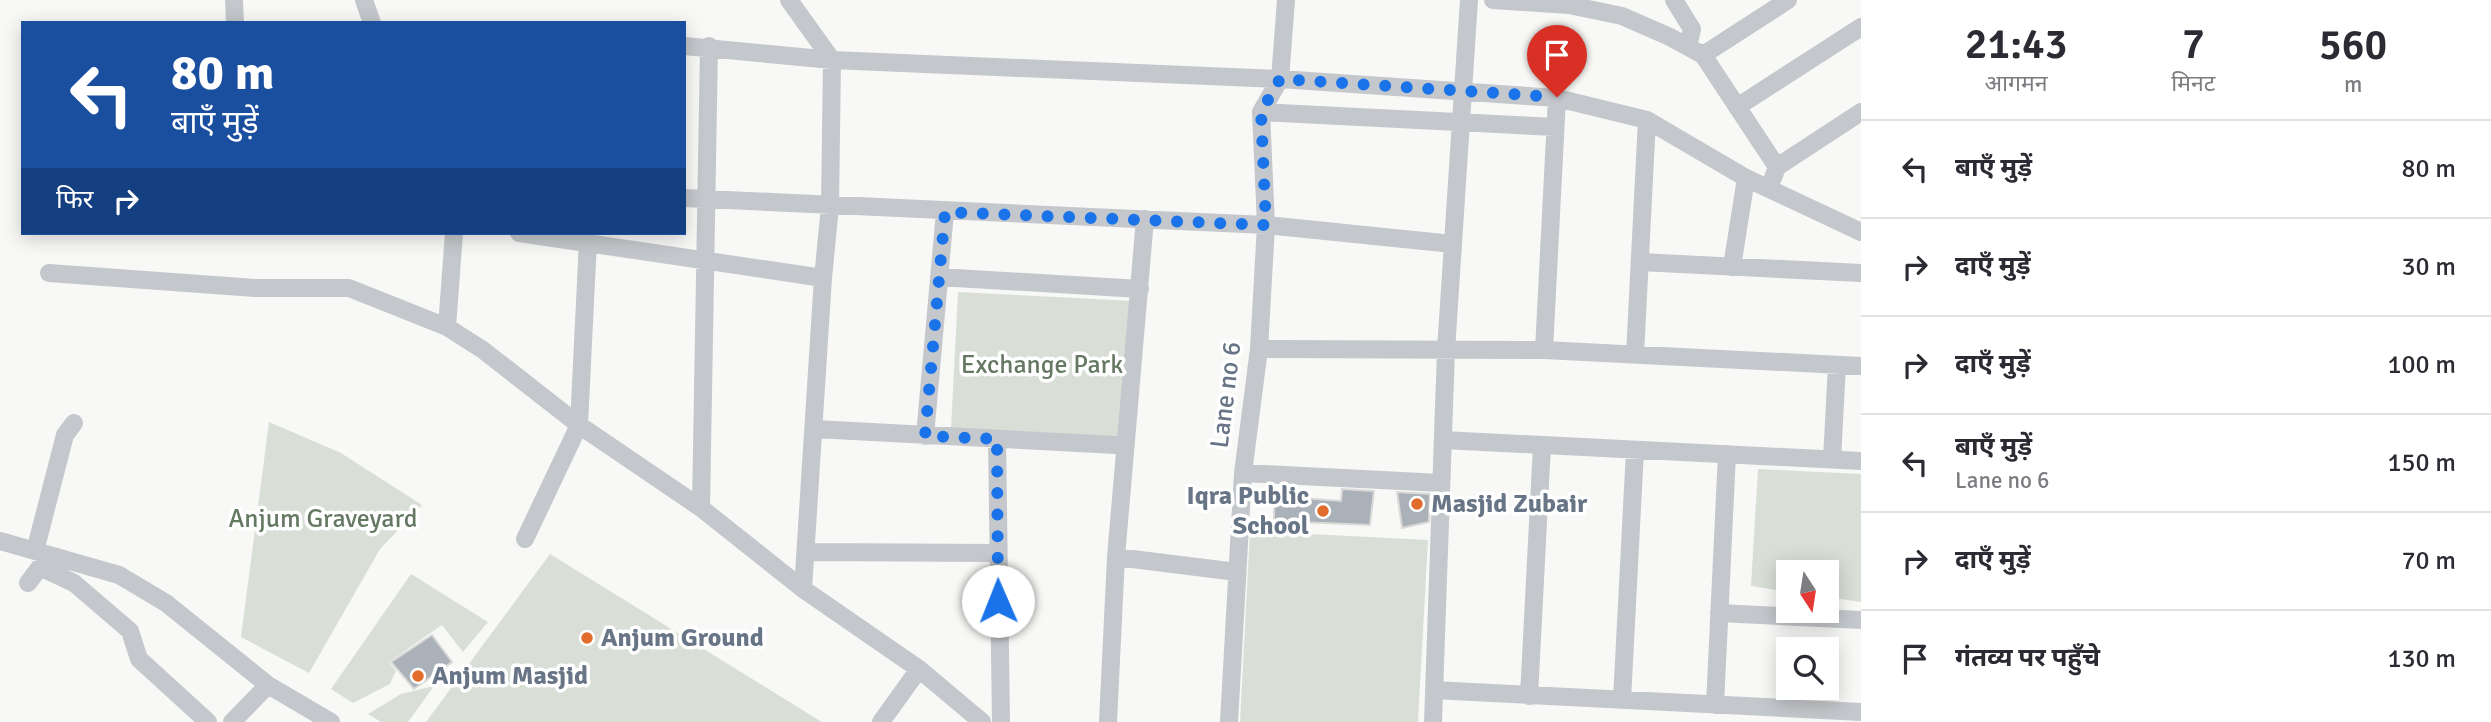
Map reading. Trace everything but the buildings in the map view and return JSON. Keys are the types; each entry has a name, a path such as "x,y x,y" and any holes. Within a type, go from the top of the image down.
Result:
{"street":[{"path":"234,0 235,21"},
{"path":"364,0 371,21"},
{"path":"789,0 832,60 830,206 803,589"},
{"path":"1286,0 1280,79 1261,112 1555,127"},
{"path":"1433,722 1446,350 1469,0"},
{"path":"1496,0 1569,5 1622,16 1696,51"},
{"path":"1674,0 1692,29 1696,51 1777,167"},
{"path":"1696,51 1788,0"},
{"path":"1737,107 1861,27"},
{"path":"686,46 709,46 832,60 1280,79 1557,97 1647,120 1746,178 1861,232"},
{"path":"701,508 709,46"},
{"path":"1544,350 1557,97"},
{"name":"Lane no 6","path":"1229,722 1242,474 1259,349 1266,225 1261,112"},
{"path":"1770,188 1777,167 1861,112"},
{"path":"1635,355 1647,120"},
{"path":"1843,124 1861,133"},
{"path":"1732,267 1746,178"},
{"path":"686,198 1266,225 1453,244"},
{"path":"925,436 945,212"},
{"path":"1108,722 1116,557 1145,219"},
{"path":"447,327 454,235"},
{"path":"536,235 823,278"},
{"path":"525,539 579,425 588,241"},
{"path":"1640,262 1861,273"},
{"path":"48,274 255,288 349,288 447,327 483,351 579,425 701,508 803,589 919,669 982,722"},
{"path":"939,277 1140,289"},
{"path":"1259,349 1544,350 1861,366"},
{"path":"1832,459 1837,365"},
{"path":"35,551 65,435 74,423"},
{"path":"815,429 1116,445"},
{"path":"997,439 1001,722"},
{"path":"1443,440 1861,461"},
{"path":"1529,695 1542,445"},
{"path":"1622,700 1635,450"},
{"path":"1714,705 1727,454"},
{"path":"1242,474 1441,483"},
{"path":"0,541 119,575 166,603 268,685 331,722"},
{"path":"806,552 997,553"},
{"path":"1116,557 1237,572"},
{"path":"28,583 40,567 74,583 130,631 139,659 208,722"},
{"path":"1719,613 1861,620"},
{"path":"881,722 919,669"},
{"path":"232,722 268,685"},
{"path":"1434,690 1714,705 1816,716 1861,712"}],"green space":[{"name":"Exchange Park","path":"958,292 1134,301 1126,437 951,428"},
{"name":"Anjum Graveyard","path":"269,422 341,453 422,505 380,549 309,673 241,637"},
{"path":"1758,469 1861,474 1861,602 1839,599 1839,560 1776,560 1776,590 1751,586"},
{"path":"1250,531 1428,540 1418,722 1240,722"},
{"name":"Anjum Ground","path":"550,554 822,722 426,722"},
{"path":"411,574 488,622 463,652 442,625 389,662 396,671 390,684 353,703 331,689"},
{"path":"434,686 408,722 381,722 368,714 401,694"}],"place":[{"name":"Masjid Zubair","path":"1417,504"},
{"name":"Iqra Public School","path":"1323,511"},
{"name":"Anjum Ground","path":"587,638"},
{"name":"Anjum Masjid","path":"418,676"}],"route":[{"path":"998,601 997,439 925,436 945,212 1266,225 1261,112 1280,79 1557,97"}]}
